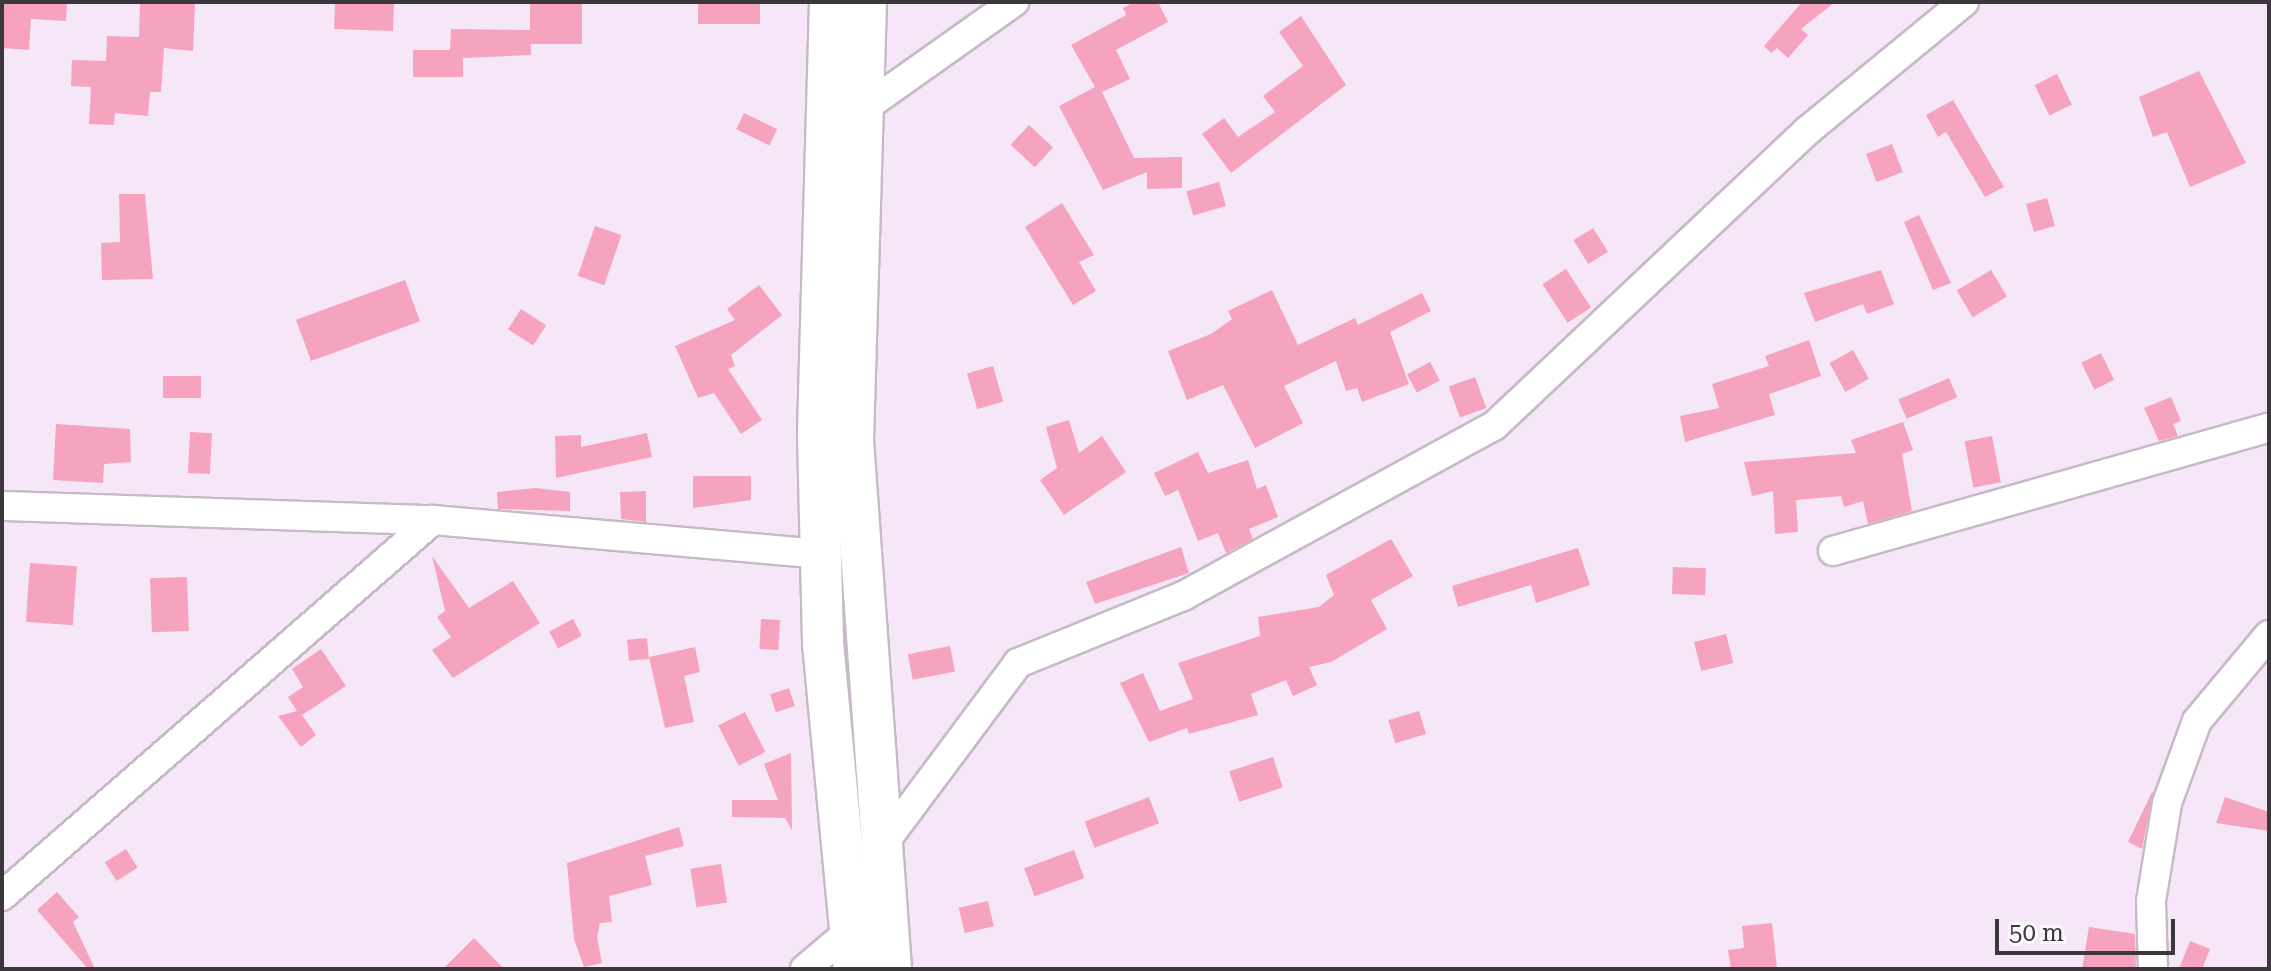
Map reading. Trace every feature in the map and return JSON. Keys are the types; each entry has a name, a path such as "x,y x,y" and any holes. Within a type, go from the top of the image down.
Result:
{"main road":[{"path":"830,2 822,159 823,643 853,950"},
{"path":"866,2 860,111 853,441 891,969"}],"street":[{"path":"860,111 1014,2"},
{"path":"881,847 1018,663 1183,596 1494,426 1807,131 1964,2"},
{"path":"1833,551 2269,428"},
{"path":"2,506 433,520 821,554"},
{"path":"2,896 433,520"},
{"path":"2153,969 2151,901 2167,803 2197,721 2269,635"},
{"path":"805,969 853,950"}],"building":[{"path":"3,2 67,2 66,21 31,19 29,50 2,48"},
{"path":"140,2 195,2 193,51 164,48 161,92 150,92 148,116 115,113 114,125 89,124 91,87 71,86 72,60 106,61 107,36 139,37"},
{"path":"335,2 394,4 393,31 334,29"},
{"path":"530,2 582,2 582,44 530,44"},
{"path":"698,2 760,2 760,24 698,24"},
{"path":"1135,2 1158,2 1168,22 1116,50 1130,79 1102,92 1134,158 1182,157 1182,188 1147,189 1147,172 1103,190 1059,106 1095,87 1071,45 1126,15 1123,8"},
{"path":"1802,2 1835,2 1801,29 1808,35 1788,58 1777,48 1771,53 1764,46"},
{"path":"1301,16 1346,85 1231,173 1202,134 1224,118 1238,137 1275,112 1263,96 1303,66 1279,32"},
{"path":"451,29 530,30 531,55 463,58 463,77 413,77 413,50 450,50"},
{"path":"2199,71 2246,163 2190,187 2167,132 2153,137 2139,97"},
{"path":"2057,74 2072,105 2049,116 2035,85"},
{"path":"1953,100 2004,187 1985,197 1946,132 1938,137 1926,115"},
{"path":"744,113 777,129 769,145 736,129"},
{"path":"1029,125 1053,148 1035,167 1011,145"},
{"path":"1892,144 1903,172 1877,182 1866,154"},
{"path":"1219,182 1226,206 1193,215 1186,191"},
{"path":"119,194 145,194 153,279 102,280 101,243 120,242"},
{"path":"2047,198 2055,226 2034,232 2026,204"},
{"path":"1062,203 1094,255 1079,262 1096,291 1073,305 1025,227"},
{"path":"1919,215 1951,283 1933,290 1904,222"},
{"path":"595,226 621,235 604,285 578,276"},
{"path":"1593,228 1608,252 1588,264 1573,240"},
{"path":"1566,269 1591,308 1568,323 1543,284"},
{"path":"1881,270 1894,304 1867,314 1863,304 1815,322 1804,293"},
{"path":"1991,270 2007,297 1973,317 1957,291"},
{"path":"405,280 420,321 311,361 296,320"},
{"path":"759,285 782,315 731,355 735,366 728,369 762,420 741,434 714,393 698,398 675,346 735,320 727,309"},
{"path":"1272,290 1298,345 1355,318 1358,325 1422,293 1431,311 1390,332 1409,384 1362,402 1357,388 1346,391 1336,361 1284,386 1303,423 1255,448 1223,385 1187,400 1168,351 1211,334 1232,319 1228,311"},
{"path":"521,309 546,325 533,345 508,329"},
{"path":"1809,340 1821,376 1769,394 1775,415 1685,442 1680,416 1719,408 1712,384 1769,366 1765,356"},
{"path":"1853,350 1869,379 1845,392 1829,363"},
{"path":"2101,353 2114,380 2094,390 2081,363"},
{"path":"1430,362 1440,381 1417,393 1407,374"},
{"path":"993,366 1003,402 977,409 967,373"},
{"path":"163,376 201,376 201,398 163,398"},
{"path":"1475,377 1486,408 1460,418 1449,387"},
{"path":"1949,378 1957,397 1907,419 1898,399"},
{"path":"2171,397 2181,421 2173,424 2178,436 2159,441 2144,408"},
{"path":"1069,420 1079,453 1102,436 1126,472 1064,515 1040,480 1057,468 1046,427"},
{"path":"1903,422 1913,450 1902,454 1912,511 1868,524 1863,501 1844,507 1841,496 1796,500 1798,532 1775,534 1773,491 1752,496 1744,462 1856,453 1851,440"},
{"path":"56,424 130,429 131,462 104,464 103,483 53,480"},
{"path":"190,432 212,433 210,474 188,473"},
{"path":"647,433 652,457 556,478 555,436 581,435 581,447"},
{"path":"1992,436 2001,482 1973,487 1965,441"},
{"path":"1198,452 1208,473 1248,460 1257,489 1266,485 1278,517 1249,529 1253,539 1226,553 1218,533 1198,541 1178,490 1165,496 1154,473"},
{"path":"693,476 751,476 751,500 693,508"},
{"path":"536,488 570,492 570,511 498,509 497,492"},
{"path":"646,491 646,522 621,519 620,492"},
{"path":"1391,539 1413,576 1371,600 1387,629 1331,662 1309,667 1317,685 1293,696 1286,680 1251,694 1258,715 1189,734 1187,728 1149,742 1120,683 1143,673 1160,711 1193,699 1178,663 1260,636 1258,617 1319,607 1334,595 1326,575"},
{"path":"1181,547 1189,573 1095,604 1086,582"},
{"path":"1578,548 1590,585 1536,603 1531,585 1458,607 1452,586"},
{"path":"432,556 469,608 513,581 540,623 453,678 432,650 451,637 437,617 445,611"},
{"path":"30,563 77,566 73,625 26,622"},
{"path":"1673,567 1706,568 1705,595 1672,594"},
{"path":"187,577 189,631 152,632 150,578"},
{"path":"573,619 582,636 558,648 549,632"},
{"path":"761,619 780,620 778,650 759,649"},
{"path":"1726,634 1733,663 1701,671 1694,642"},
{"path":"647,638 649,659 629,661 627,640"},
{"path":"950,646 955,672 913,680 908,654"},
{"path":"695,647 700,672 684,676 694,722 665,728 649,657"},
{"path":"321,649 346,686 302,715 316,735 301,747 278,716 297,711 288,697 303,687 292,669"},
{"path":"789,688 795,706 776,712 770,694"},
{"path":"1419,711 1426,734 1395,743 1388,720"},
{"path":"745,712 765,752 739,766 718,726"},
{"path":"791,753 792,830 785,818 732,817 732,800 778,800 764,764"},
{"path":"1273,757 1283,787 1239,802 1229,771"},
{"path":"2153,792 2142,849 2128,842"},
{"path":"1149,797 1159,823 1095,848 1085,822"},
{"path":"2225,797 2269,812 2269,831 2216,823"},
{"path":"679,827 684,846 645,856 652,885 609,896 612,922 600,923 597,937 602,963 584,967 574,939 567,863"},
{"path":"126,849 138,868 116,881 105,862"},
{"path":"1074,850 1084,878 1034,896 1024,868"},
{"path":"721,864 727,903 696,907 690,869"},
{"path":"57,892 79,917 73,922 95,969 88,969 37,910"},
{"path":"988,901 994,926 965,933 959,908"},
{"path":"1772,923 1777,969 1731,969 1728,950 1744,948 1742,926"},
{"path":"2089,927 2135,934 2136,969 2082,969"},
{"path":"474,938 504,969 443,969"},
{"path":"2190,941 2210,949 2202,969 2179,969"}]}
